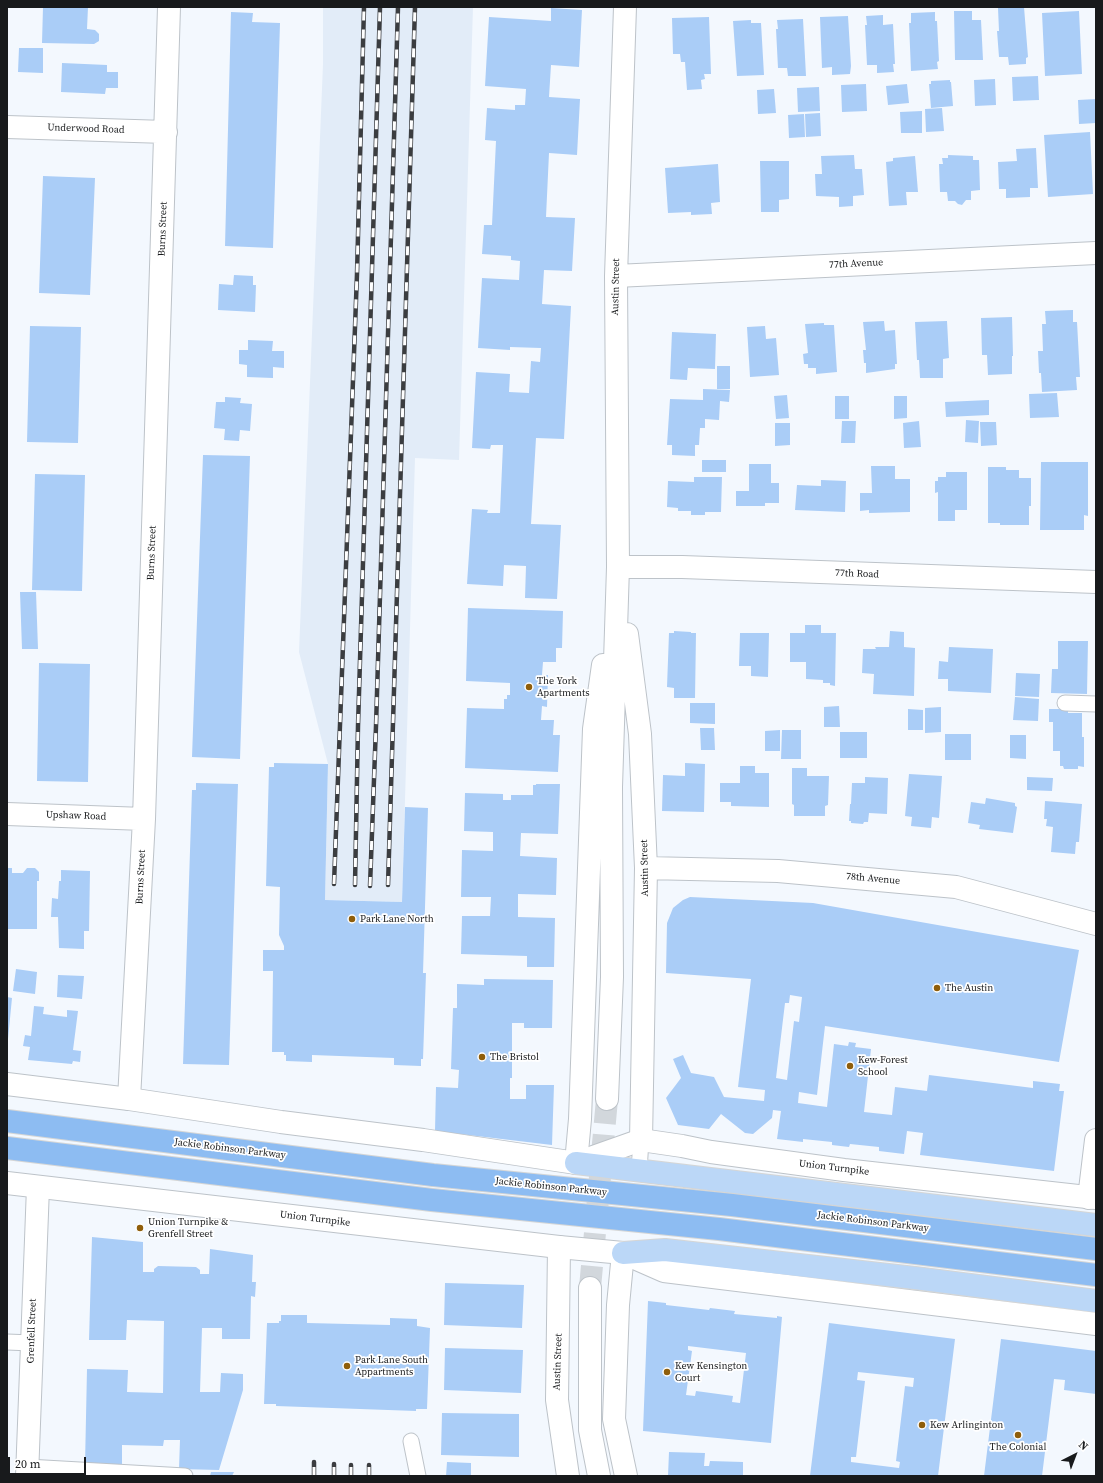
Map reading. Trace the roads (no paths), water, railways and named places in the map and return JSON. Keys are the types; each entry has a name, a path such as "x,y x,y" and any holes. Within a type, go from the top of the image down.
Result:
{"highway":[{"name":"Jackie Robinson Parkway","path":"7,1121 433,1175 732,1205 1096,1249"},
{"path":"7,1148 432,1200 719,1229 907,1253 1096,1274"}],"main road":[{"name":"Union Turnpike","path":"576,1163 1096,1224"},
{"name":"Union Turnpike","path":"622,1253 665,1250 915,1278 1096,1301"}],"street":[{"name":"Burns Street","path":"129,1099 144,819 169,7"},
{"name":"Austin Street","path":"607,1100 612,977 611,787 618,567 616,276 625,7"},
{"name":"Underwood Road","path":"7,127 166,132"},
{"name":"77th Avenue","path":"616,276 1096,253"},
{"name":"Austin Street","path":"618,567 640,734 646,868 642,997 641,1140"},
{"name":"Austin Street","path":"576,1163 580,1119 594,729 618,567"},
{"name":"77th Road","path":"618,567 682,567 1096,582"},
{"name":"Upshaw Road","path":"7,814 144,819"},
{"name":"78th Avenue","path":"646,868 778,871 956,886 1096,924"},
{"name":"Union Turnpike","path":"7,1084 129,1099 281,1122 423,1140 576,1163 641,1140 711,1152 844,1170 1093,1198"},
{"path":"1093,1198 1096,1140"},
{"name":"Union Turnpike","path":"7,1183 622,1253 664,1271 1096,1324"},
{"name":"Grenfell Street","path":"27,1472 38,1187"},
{"name":"Austin Street","path":"559,1247 557,1400 568,1476"},
{"path":"622,1253 618,1305 614,1418 626,1476"},
{"path":"590,1288 590,1430 599,1476"}],"lane":[{"path":"1065,703 1096,704"},
{"name":"Austin Street","path":"639,1171 641,1140"},
{"path":"7,1342 32,1342"},
{"path":"411,1440 418,1476"},
{"path":"27,1472 185,1476"}],"tunnel":[{"path":"590,1288 607,1099"}],"railway":[{"path":"334,884 357,274 364,7"},
{"path":"355,885 358,726 380,7"},
{"path":"370,886 398,7"},
{"path":"388,885 415,7"},
{"path":"314,1462 314,1476"},
{"path":"334,1464 334,1476"},
{"path":"351,1465 351,1476"},
{"path":"369,1465 369,1476"}],"place":[{"name":"The York Apartments","path":"529,687"},
{"name":"Park Lane North","path":"352,919"},
{"name":"The Austin","path":"937,988"},
{"name":"The Bristol","path":"482,1057"},
{"name":"Kew-Forest School","path":"850,1066"},
{"name":"Union Turnpike & Grenfell Street","path":"140,1228"},
{"name":"Park Lane South Appartments","path":"347,1366"},
{"name":"Kew Kensington Court","path":"667,1372"},
{"name":"Kew Arlinginton","path":"922,1425"},
{"name":"The Colonial","path":"1018,1435"}]}
